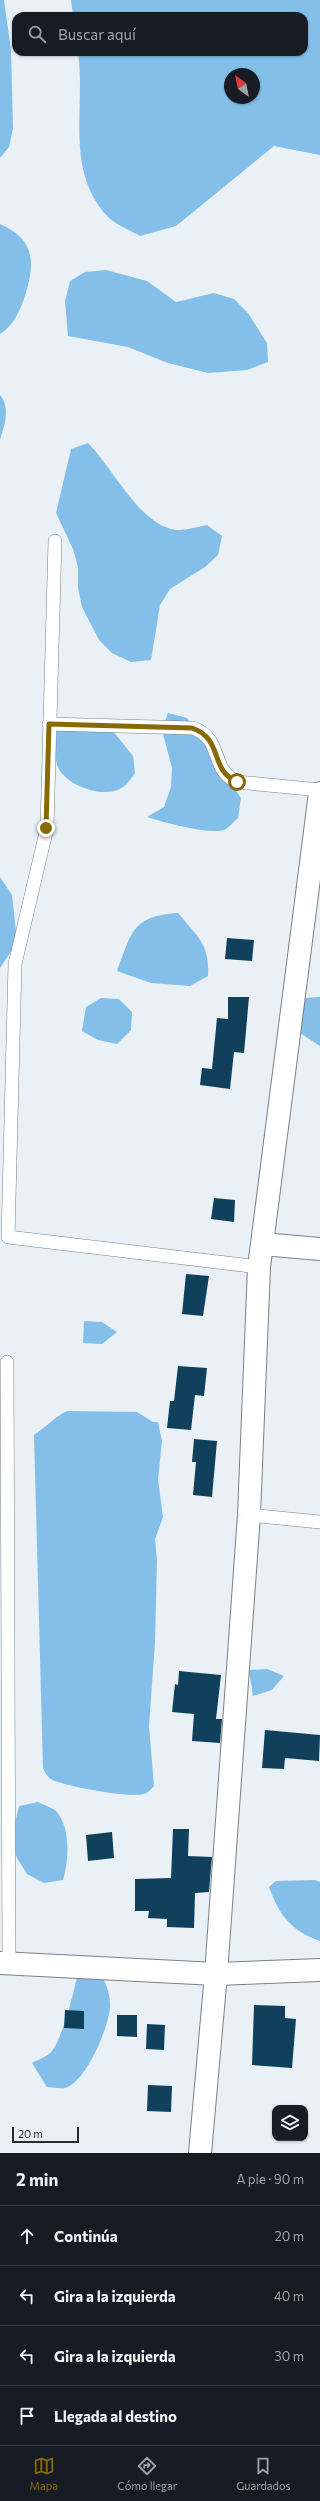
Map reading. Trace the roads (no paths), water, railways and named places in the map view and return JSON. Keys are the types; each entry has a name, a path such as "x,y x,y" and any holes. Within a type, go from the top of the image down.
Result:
{"street":[{"path":"200,2153 216,1974 249,1515 259,1267 320,793"},
{"path":"262,1244 320,1249"},
{"path":"4,1963 216,1974 320,1970"}],"lane":[{"path":"55,540 46,828 14,964 8,1237 259,1267"},
{"path":"49,724 192,728 204,732 209,738 223,772 228,778 237,782 320,790"},
{"path":"4,1963 7,1362"},
{"path":"249,1515 320,1522"}]}
